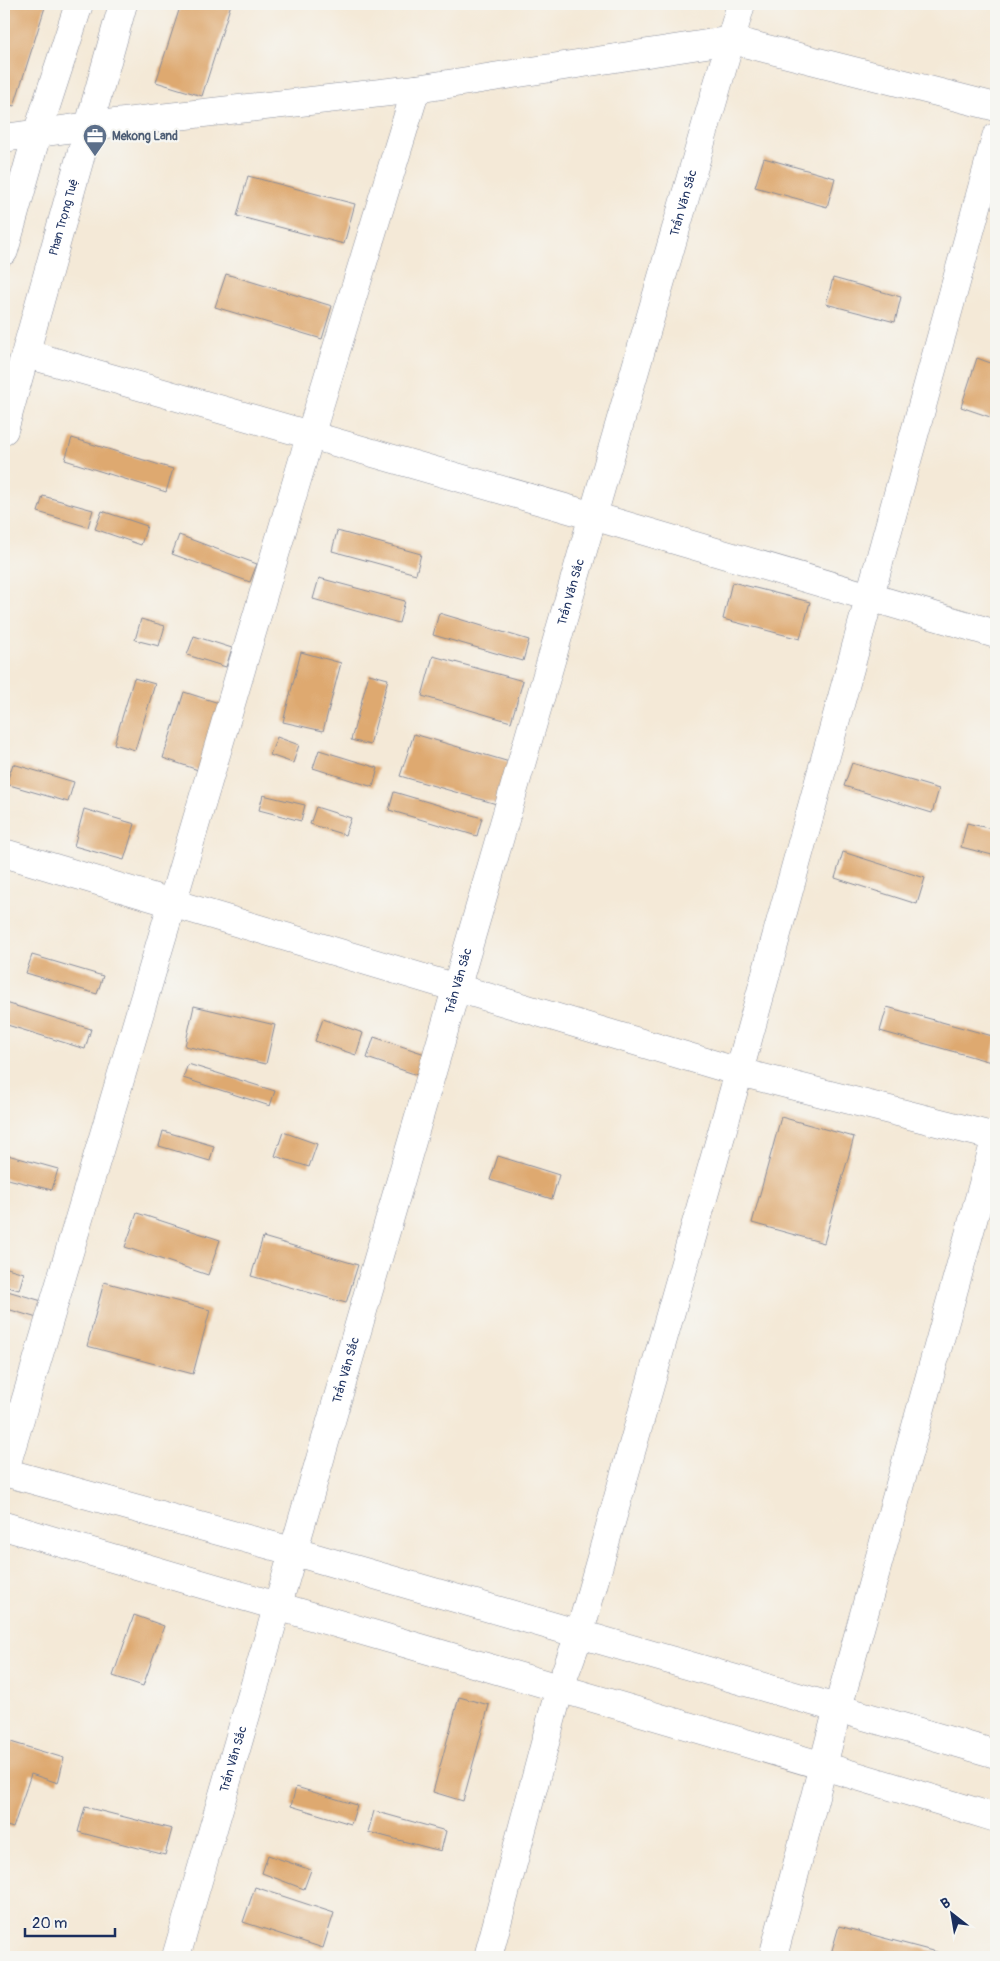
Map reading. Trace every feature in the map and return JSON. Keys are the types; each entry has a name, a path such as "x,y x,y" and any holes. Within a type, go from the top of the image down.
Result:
{"street":[{"path":"4,251 37,134 79,4"},
{"name":"Phan Trọng Tuệ","path":"4,430 27,354 123,4"},
{"name":"Trần Văn Sắc","path":"176,1957 276,1607 295,1552 741,4"},
{"path":"4,138 89,126 416,88 732,40 996,107"},
{"path":"416,88 310,436 4,1472 295,1552 996,1754"},
{"path":"488,1957 560,1687 578,1634 739,1072 996,137"},
{"path":"27,354 996,634"},
{"path":"4,853 739,1072 996,1137 838,1708 773,1957"},
{"path":"4,1526 276,1607 560,1687 996,1818"}],"building":[{"path":"4,4 46,4 14,106 4,103"},
{"path":"181,4 231,4 202,96 156,82"},
{"path":"764,158 835,178 827,207 755,187"},
{"path":"248,176 355,204 344,244 237,216"},
{"path":"226,274 332,306 322,339 215,307"},
{"path":"833,278 901,297 895,322 826,304"},
{"path":"977,358 996,365 996,419 961,407"},
{"path":"72,438 173,469 166,492 65,460"},
{"path":"43,496 93,510 88,527 38,512"},
{"path":"102,511 147,526 141,545 95,529"},
{"path":"337,531 421,554 416,574 332,551"},
{"path":"179,535 257,564 250,582 172,554"},
{"path":"319,578 405,601 399,623 313,599"},
{"path":"732,582 810,602 800,639 723,619"},
{"path":"439,613 529,640 523,661 433,635"},
{"path":"141,619 165,626 159,646 135,640"},
{"path":"194,636 232,648 226,667 187,655"},
{"path":"301,652 341,663 323,731 283,722"},
{"path":"433,656 523,681 511,722 422,696"},
{"path":"369,674 388,679 370,745 351,740"},
{"path":"134,678 155,684 135,750 114,744"},
{"path":"184,692 222,704 201,771 163,758"},
{"path":"414,734 513,763 500,805 400,776"},
{"path":"277,737 299,745 293,763 270,755"},
{"path":"319,750 378,768 373,787 313,768"},
{"path":"852,763 939,789 932,813 844,786"},
{"path":"13,764 74,782 68,802 6,784"},
{"path":"394,792 482,818 477,836 389,810"},
{"path":"263,795 305,805 301,821 259,810"},
{"path":"316,807 351,818 345,835 310,824"},
{"path":"84,809 135,824 124,860 74,846"},
{"path":"967,823 996,830 996,856 961,847"},
{"path":"843,852 925,878 917,904 835,878"},
{"path":"32,955 103,976 97,994 26,973"},
{"path":"6,1003 91,1029 85,1049 4,1024"},
{"path":"194,1006 275,1025 266,1064 185,1046"},
{"path":"887,1007 996,1037 991,1062 880,1031"},
{"path":"323,1019 363,1033 356,1055 315,1041"},
{"path":"374,1037 425,1054 417,1075 367,1058"},
{"path":"188,1064 275,1091 270,1106 183,1078"},
{"path":"781,1117 854,1137 824,1243 752,1223"},
{"path":"163,1131 214,1146 210,1161 159,1146"},
{"path":"283,1132 317,1144 309,1167 275,1156"},
{"path":"4,1154 58,1169 52,1190 4,1178"},
{"path":"498,1156 559,1175 552,1199 490,1180"},
{"path":"137,1213 220,1240 208,1275 125,1247"},
{"path":"263,1237 358,1265 346,1303 251,1276"},
{"path":"4,1267 24,1273 19,1290 4,1286"},
{"path":"104,1282 210,1310 193,1374 87,1346"},
{"path":"4,1290 42,1301 37,1318 4,1308"},
{"path":"134,1615 164,1626 143,1686 113,1676"},
{"path":"459,1697 489,1705 463,1801 433,1792"},
{"path":"4,1740 64,1758 58,1783 31,1774 13,1828 4,1825"},
{"path":"296,1787 357,1805 351,1824 291,1806"},
{"path":"85,1807 172,1829 165,1855 78,1832"},
{"path":"374,1811 446,1831 441,1851 368,1832"},
{"path":"268,1855 311,1870 304,1889 262,1873"},
{"path":"255,1887 334,1913 323,1948 243,1922"},
{"path":"839,1926 955,1957 830,1957"}],"place":[{"name":"Mekong Land","path":"95,157"}]}
